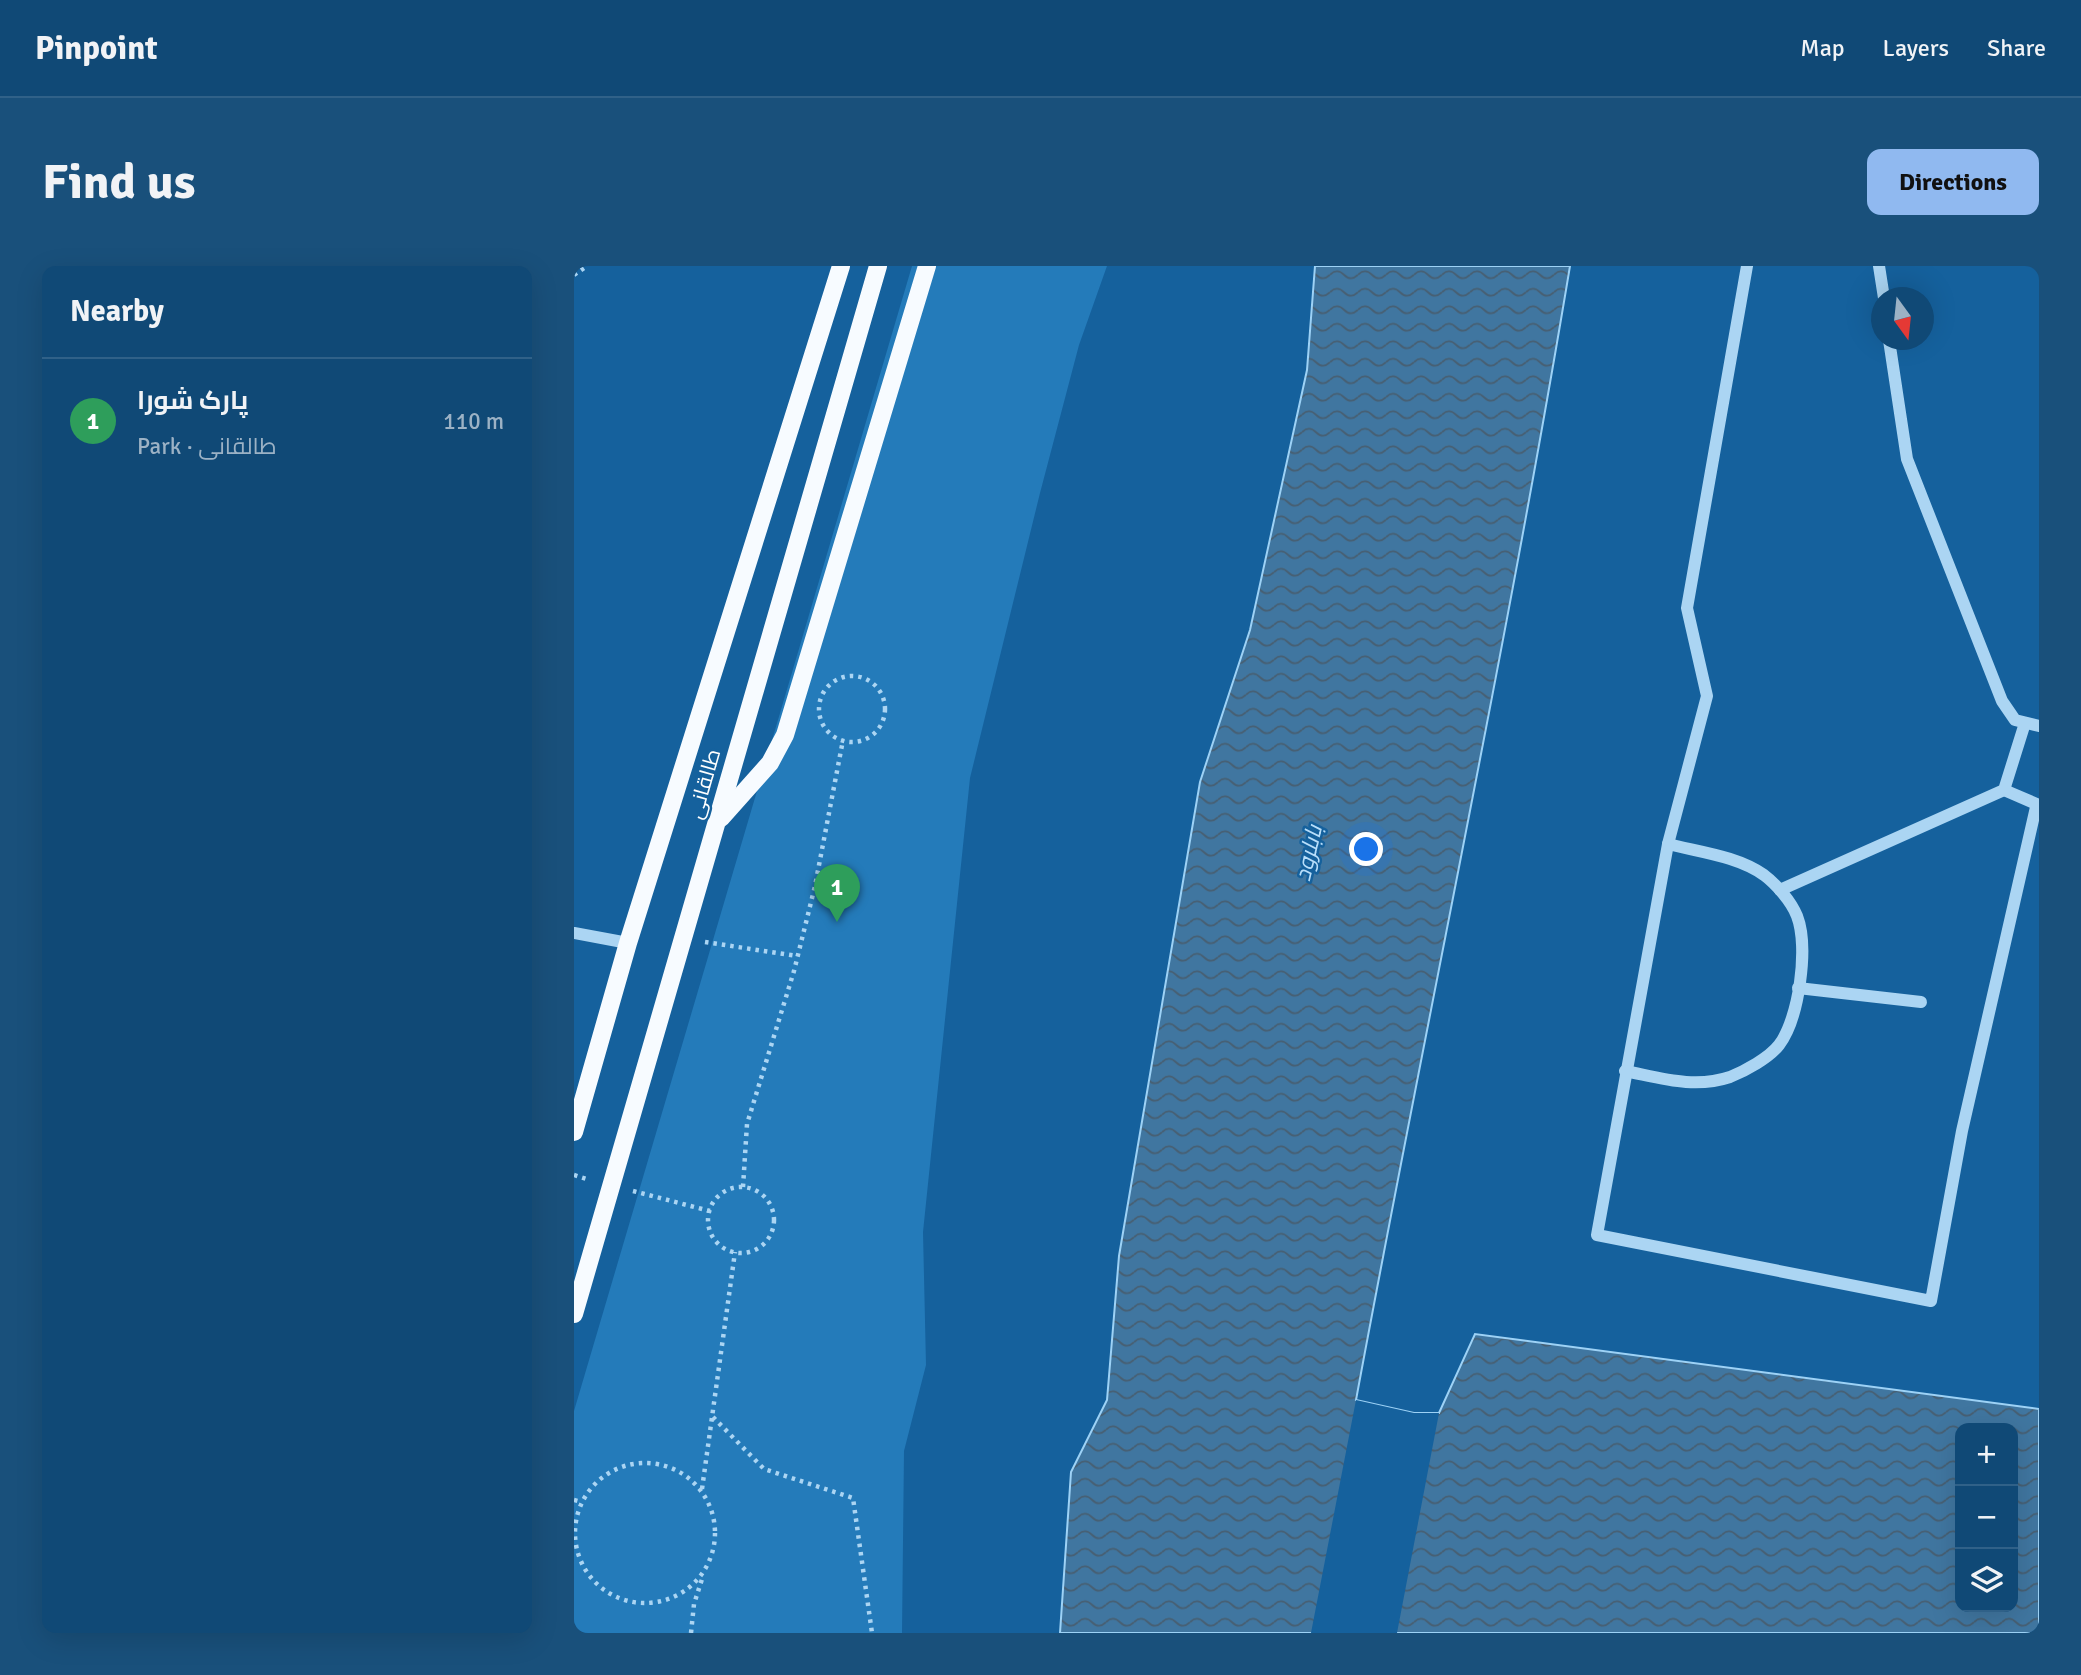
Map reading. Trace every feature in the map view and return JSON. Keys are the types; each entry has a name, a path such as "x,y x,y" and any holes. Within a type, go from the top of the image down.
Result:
{"main road":[{"name":"طالقانی","path":"574,1132 628,943 841,266"},
{"name":"طالقانی","path":"574,1314 878,266"},
{"path":"716,823 769,763 785,735 927,266"}],"street":[{"path":"1747,266 1687,608 1707,696 1668,844 1597,1235 1931,1301 1962,1131 2038,806 2004,790"},
{"path":"1880,266 1883,287"},
{"path":"1890,350 1902,442 1917,490 2002,701 2015,720 2039,726"},
{"path":"1780,890 2004,790 2025,723"},
{"path":"1626,1071 1686,1084 1732,1076 1779,1045 1791,1016 1798,988 1803,952 1797,916 1780,890 1763,874 1740,863 1668,844"},
{"path":"574,933 628,943"},
{"path":"1798,988 1921,1002"}],"path":[{"path":"574,275 587,266"},
{"path":"854,676 867,680 878,689 884,701 884,715 878,728 868,737 857,741 843,740 826,729 819,707 822,694 830,684 854,676"},
{"path":"743,1187 747,1124 797,956 843,740"},
{"path":"683,939 797,956"},
{"path":"574,1175 710,1211"},
{"path":"743,1187 756,1191 767,1199 773,1212 773,1226 768,1239 757,1248 734,1252 715,1240 709,1229 710,1211 719,1195 743,1187"},
{"path":"702,1490 734,1252"},
{"path":"713,1417 765,1469 853,1498 872,1633"},
{"path":"691,1633 694,1604 713,1554 717,1532 712,1510 702,1490 686,1475 666,1465 644,1463 622,1466 603,1477 583,1502 575,1535 578,1556 588,1576 604,1591 624,1601 646,1604 668,1600 687,1590 703,1575"},
{"path":"574,1500 583,1502"}],"shaded area":[{"path":"912,266 1107,266 1079,345 970,778 923,1232 926,1365 904,1451 902,1633 574,1633 574,1411"}],"water":[{"name":"بابلرود","path":"1315,266 1570,266 1520,550 1356,1400 1414,1413 1439,1413 1475,1334 2039,1409 2039,1633 1060,1633 1071,1472 1107,1400 1119,1256 1200,782 1250,630 1307,370"}],"pier":[{"path":"1356,1400 1414,1413 1439,1413 1397,1633 1311,1633"}],"place":[{"name":"پارک شورا","path":"837,922"}]}
